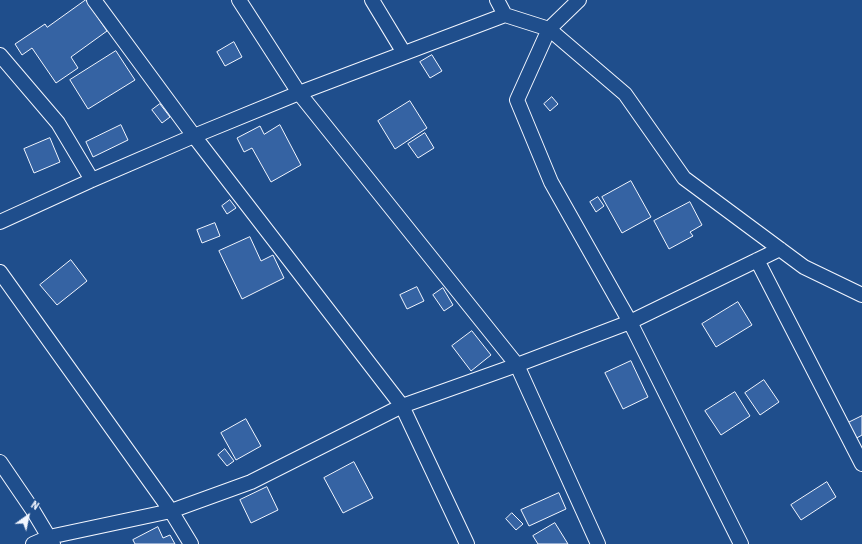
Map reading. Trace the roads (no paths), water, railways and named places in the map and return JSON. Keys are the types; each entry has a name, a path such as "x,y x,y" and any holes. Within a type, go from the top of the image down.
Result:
{"street":[{"path":"94,0 194,136 402,406 466,544"},
{"path":"239,0 299,93 517,364 598,544"},
{"path":"372,0 404,53"},
{"path":"497,0 505,15"},
{"path":"579,0 549,29 518,100 551,182 630,322 740,544"},
{"path":"0,222 194,136 299,93 505,15 549,29 625,94 684,178 804,267 862,296"},
{"path":"0,55 58,123 92,180"},
{"path":"33,544 51,541 171,511 251,482 402,406 630,322 780,249"},
{"path":"757,260 862,464"},
{"path":"0,272 171,511 191,544"},
{"path":"0,462 32,509 51,541"}]}
